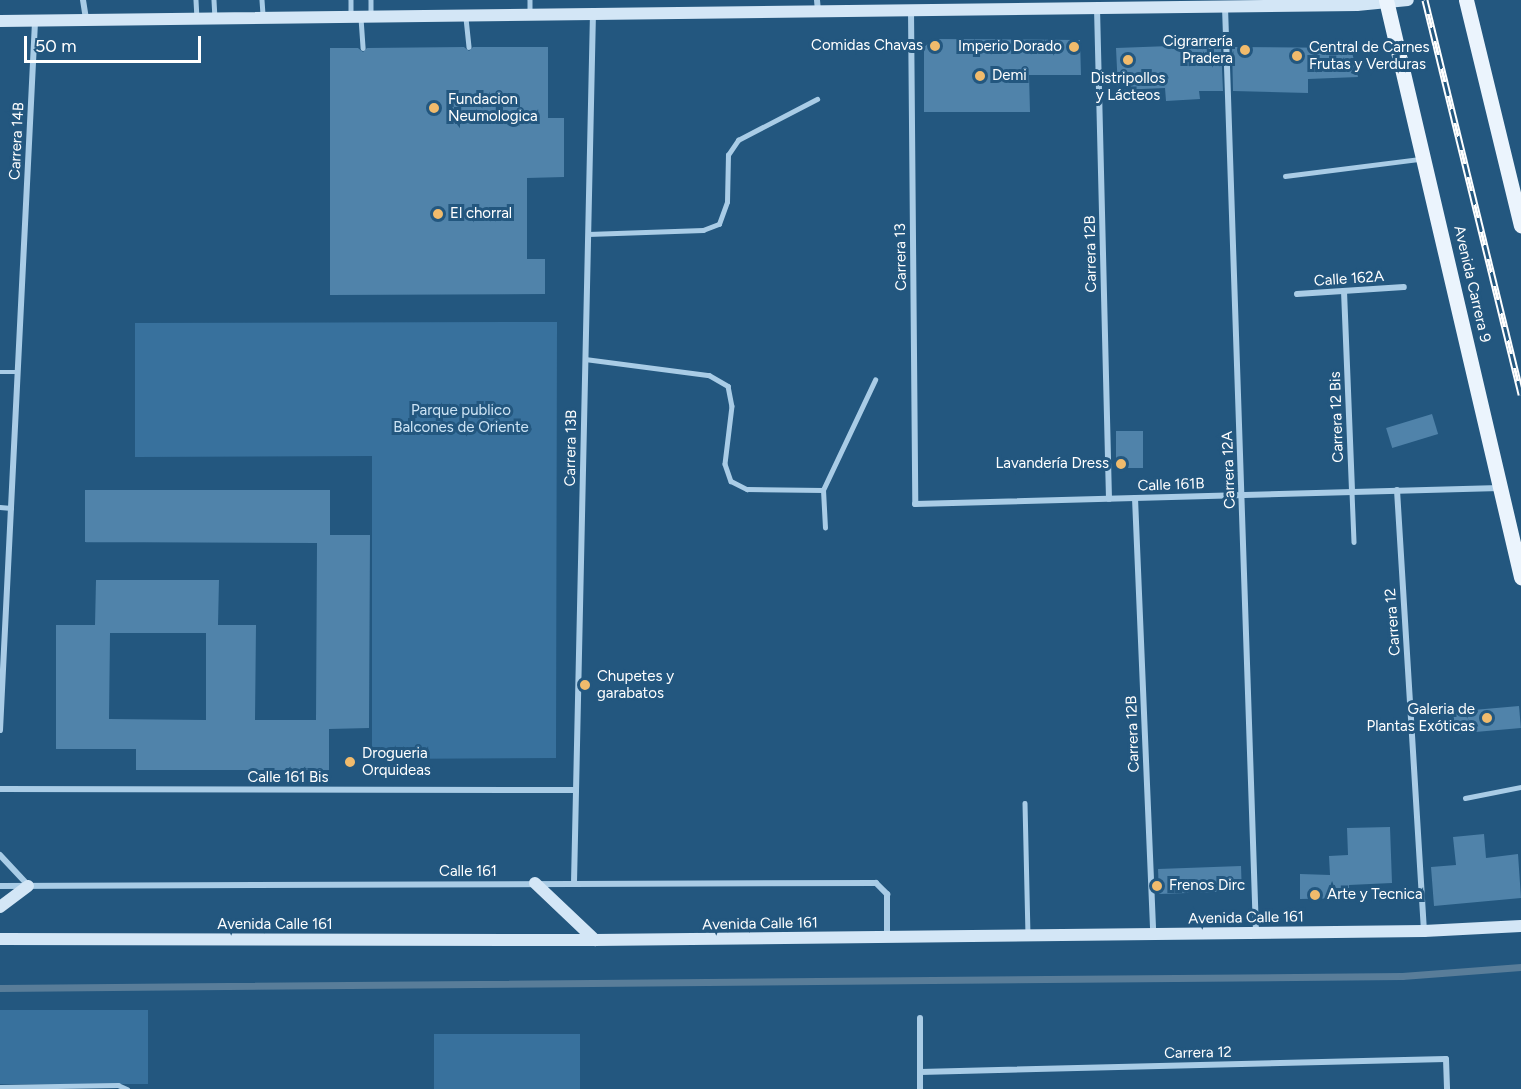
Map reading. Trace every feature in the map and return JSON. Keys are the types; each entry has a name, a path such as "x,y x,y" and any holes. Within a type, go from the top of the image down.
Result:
{"main road":[{"path":"0,21 593,14 818,6 911,10 1097,8 1177,4 1225,6 1408,0"},
{"path":"1466,0 1521,225"},
{"name":"Avenida Carrera 9","path":"1387,1 1521,577"},
{"path":"535,884 595,940"},
{"path":"0,907 28,886"},
{"name":"Avenida Calle 161","path":"0,939 595,940 1424,931 1521,926"}],"street":[{"path":"83,0 86,20"},
{"name":"Carrera 12A","path":"1225,6 1256,933"},
{"name":"Carrera 12B","path":"1097,8 1109,499"},
{"name":"Carrera 13","path":"911,10 915,504"},
{"name":"Carrera 13B","path":"574,883 593,14"},
{"name":"Carrera 14B","path":"0,730 35,20"},
{"name":"Calle 162A","path":"1297,294 1404,287"},
{"name":"Carrera 12 Bis","path":"1344,291 1352,492"},
{"name":"Calle 161B","path":"915,504 1500,488"},
{"name":"Carrera 12","path":"1397,490 1424,931"},
{"name":"Carrera 12B","path":"1135,498 1153,934"},
{"name":"Calle 161 Bis","path":"0,789 576,790"},
{"path":"0,855 28,886"},
{"name":"Calle 161","path":"0,886 876,883 887,894 887,937"},
{"path":"920,1018 920,1089"},
{"name":"Carrera 12","path":"920,1072 1446,1059 1447,1089"}],"lane":[{"path":"196,0 197,18"},
{"path":"214,0 215,18"},
{"path":"262,0 263,18"},
{"path":"351,0 361,16 363,48"},
{"path":"361,16 371,0"},
{"path":"530,0 530,15"},
{"path":"466,15 469,47"},
{"path":"588,234 703,230 719,224 727,202 728,155 738,140 818,99"},
{"path":"1286,176 1425,158"},
{"path":"585,359 709,375 728,386 732,406 725,465 731,481 747,489 823,490"},
{"path":"0,372 17,372"},
{"path":"825,528 823,490 875,380"},
{"name":"Carrera 12 Bis","path":"1352,492 1354,542"},
{"path":"0,507 11,508"},
{"path":"1465,798 1521,787"},
{"path":"1025,803 1028,936"},
{"path":"0,1087 118,1085 127,1089"}],"green space":[{"name":"Parque publico Balcones de Oriente","path":"557,322 556,758 372,759 372,456 135,457 135,323"},
{"path":"0,1010 148,1010 148,1084 0,1084"},
{"path":"434,1034 580,1034 580,1089 434,1089"}],"building":[{"path":"934,39 1080,40 1081,75 1029,75 1030,112 924,112 924,47"},
{"path":"1197,45 1221,47 1223,91 1199,91 1200,99 1166,101 1165,88 1118,90 1116,48"},
{"name":"Fundacion Neumologica","path":"464,47 469,51 473,47 548,47 548,118 564,118 564,177 527,178 527,259 545,259 545,294 330,295 330,48 358,48 363,52 367,48"},
{"path":"1232,47 1351,48 1358,77 1308,79 1308,93 1233,91"},
{"path":"1432,414 1438,434 1392,448 1386,428"},
{"path":"1116,431 1143,431 1143,468 1116,468"},
{"path":"85,490 330,490 330,535 370,535 369,728 329,729 329,770 136,770 136,749 56,749 56,625 95,625 96,580 219,580 218,625 256,625 255,720 316,720 317,543 85,542","holes":["110,633 206,633 206,720 109,719"]},
{"name":"Galeria de Plantas Exóticas","path":"1519,706 1521,728 1455,734 1453,712"},
{"path":"1390,827 1392,883 1349,885 1349,898 1300,899 1300,874 1330,875 1329,856 1348,855 1347,828"},
{"path":"1484,834 1486,858 1518,854 1521,898 1434,906 1431,867 1456,865 1453,837"},
{"path":"1241,866 1242,891 1159,894 1158,869"}],"waterway":[{"path":"0,988 1402,976 1521,967"}],"railway":[{"path":"1425,0 1521,394"}],"place":[{"name":"Comidas Chavas","path":"935,46"},
{"name":"Imperio Dorado","path":"1074,47"},
{"name":"Cigrarrería Pradera","path":"1245,50"},
{"name":"Central de Carnes Frutas y Verduras","path":"1297,56"},
{"name":"Distripollos y Lácteos","path":"1128,60"},
{"name":"Demi","path":"980,76"},
{"name":"Fundacion Neumologica","path":"434,108"},
{"name":"El chorral","path":"438,214"},
{"name":"Lavandería Dress","path":"1121,464"},
{"name":"Chupetes y garabatos","path":"585,685"},
{"name":"Galeria de Plantas Exóticas","path":"1487,718"},
{"name":"Drogueria Orquideas","path":"350,762"},
{"name":"Frenos Dirc","path":"1157,886"},
{"name":"Arte y Tecnica","path":"1315,895"}]}
